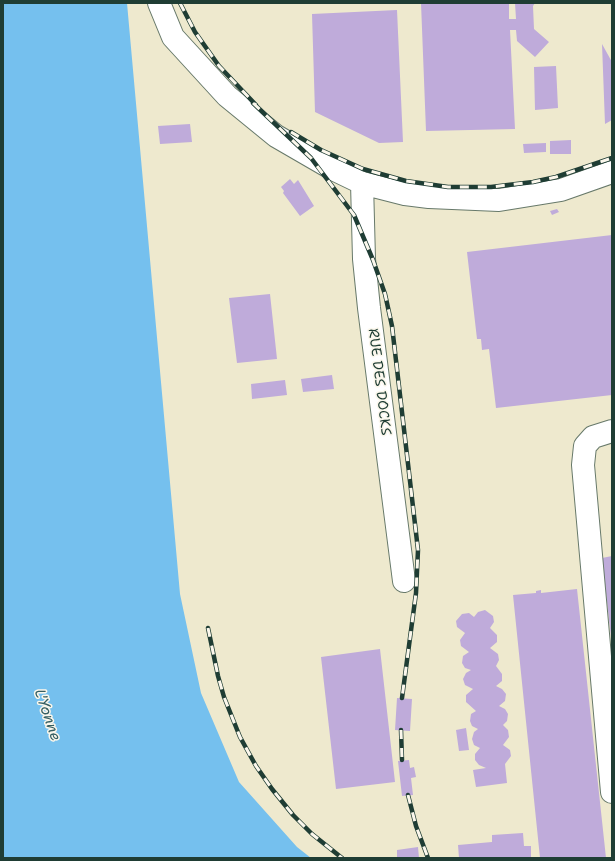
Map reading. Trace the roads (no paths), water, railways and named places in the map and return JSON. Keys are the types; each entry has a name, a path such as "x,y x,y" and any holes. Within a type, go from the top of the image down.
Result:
{"street":[{"path":"159,3 173,37 227,96 276,136 333,170 362,183 398,192 429,197 499,200 560,190 612,172"},
{"name":"RUE DES DOCKS","path":"362,183 364,259 369,308 404,581"},
{"path":"612,431 593,437 585,446 583,465 612,792"}],"water":[{"name":"L'Yonne","path":"3,3 127,3 180,594 201,693 239,782 297,847 311,858 3,858"}],"railway":[{"path":"180,3 195,32 219,66 256,105"},
{"path":"253,103 311,158 354,215 373,260 385,294 392,326 418,550 416,593 402,698"},
{"path":"291,132 321,150 363,169 406,181 448,187 491,187 533,182 556,177 612,158"},
{"path":"208,628 224,697 240,737 256,766 293,815 312,834 342,858"},
{"path":"401,730 402,760"},
{"path":"408,795 416,826 428,858"}]}
